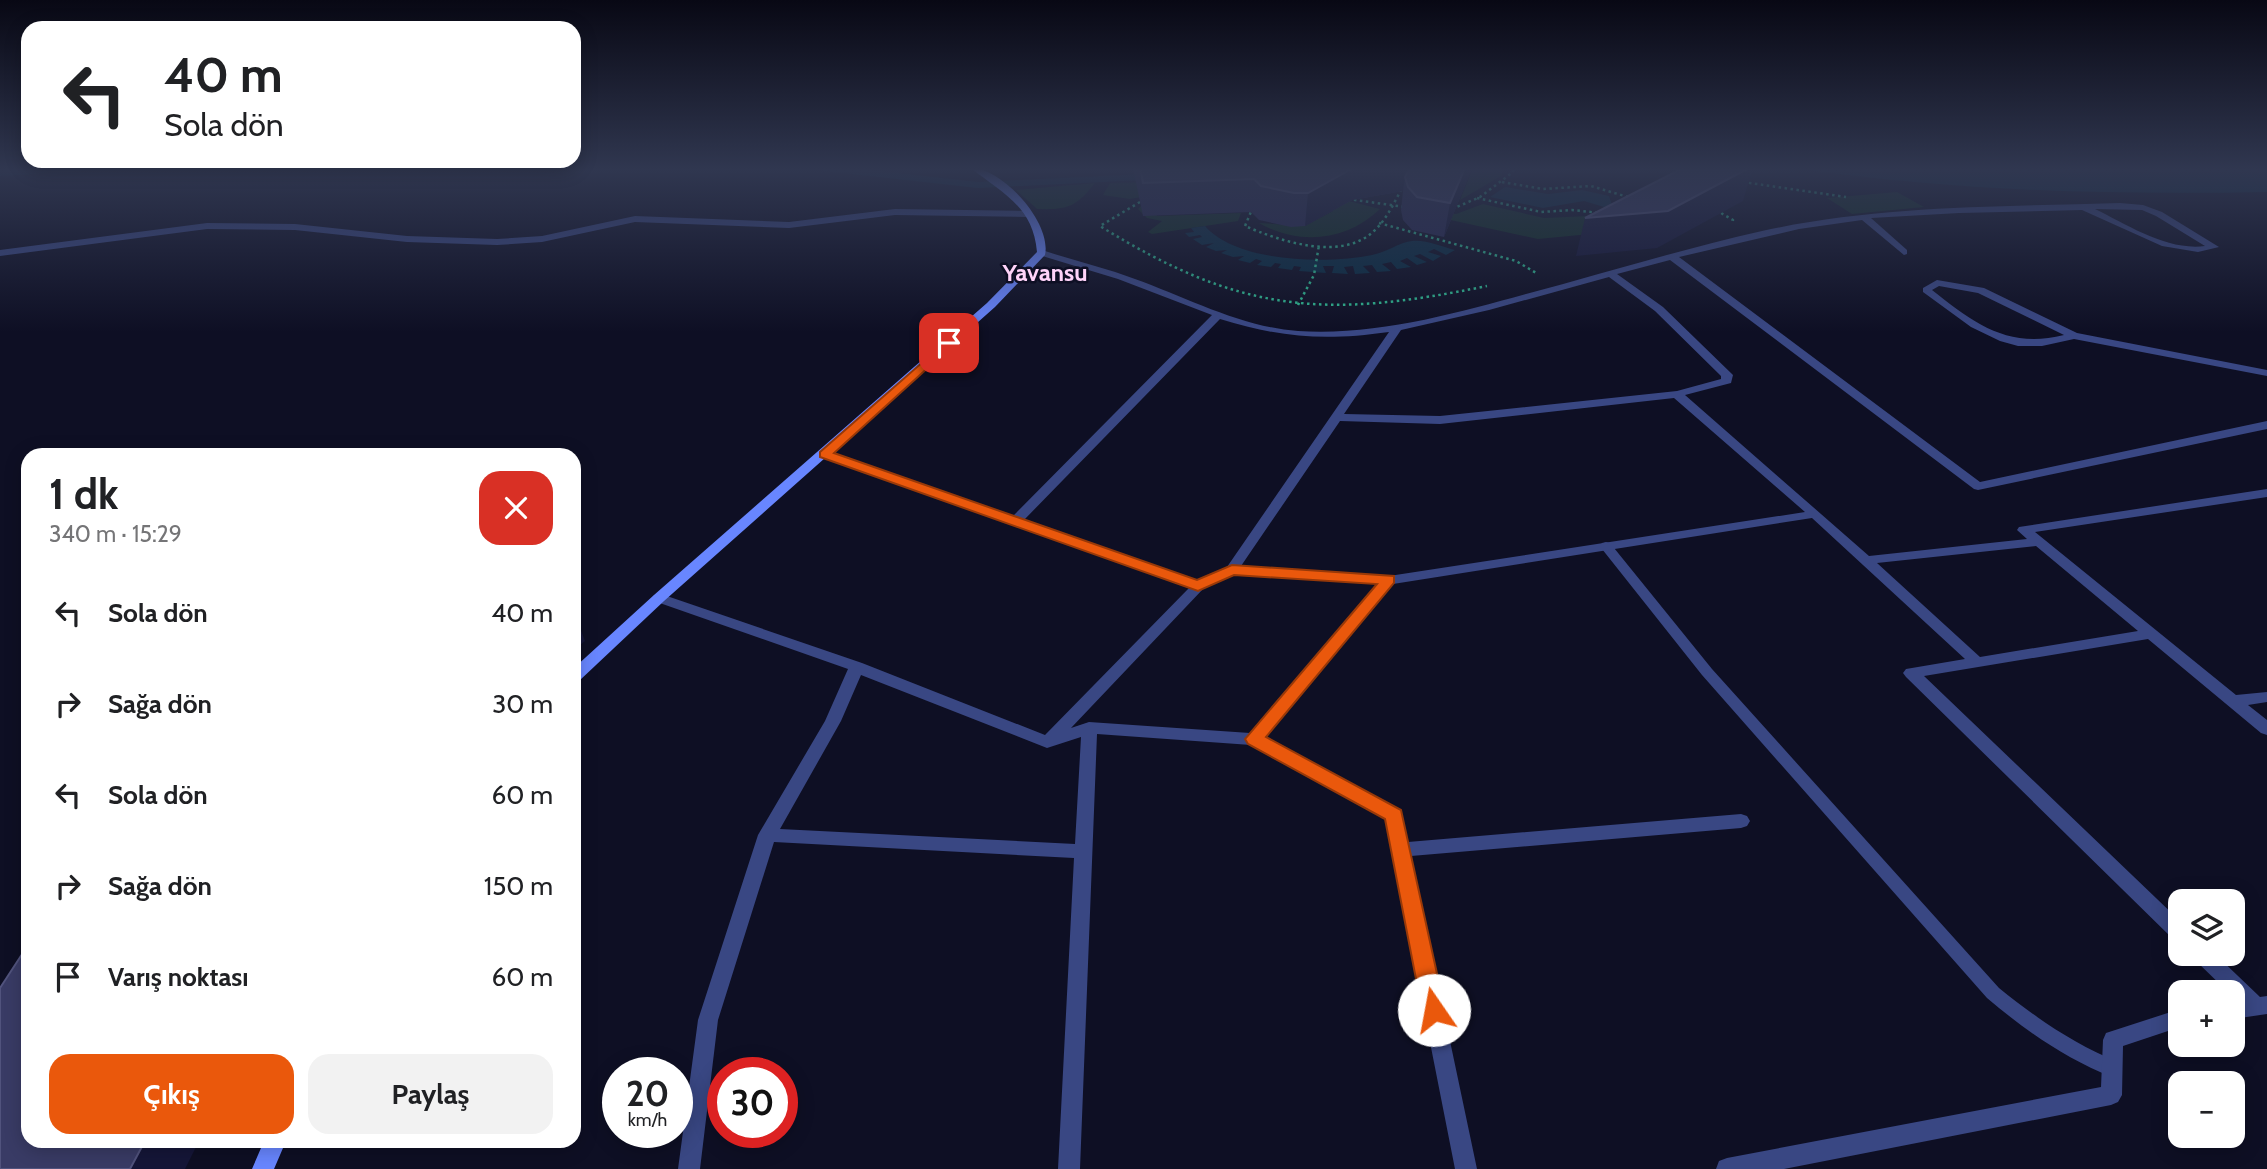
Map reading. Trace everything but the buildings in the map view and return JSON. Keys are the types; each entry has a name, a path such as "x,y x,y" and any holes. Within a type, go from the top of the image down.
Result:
{"street":[{"path":"0,253 207,226 295,227 407,239 497,242 542,239 618,223"},
{"path":"726,223 789,225 809,223"},
{"path":"1034,223 1042,254"},
{"path":"1042,254 1129,280 1268,330 1317,335 1397,328 1798,226 1823,223"},
{"path":"1871,223 1904,251"},
{"path":"2119,223 2178,248 2198,251 2214,247 2169,223"},
{"path":"581,670 659,598 991,305 1042,254"},
{"path":"1673,257 1978,486 2267,425"},
{"path":"1337,417 1440,420 1678,394 1727,381 1727,374 1659,309 1612,275"},
{"path":"2074,336 2031,344 2006,339 1950,310 1927,290 1937,283 1981,290 2074,336 2267,373"},
{"path":"1016,521 1219,314"},
{"path":"1232,570 1397,328"},
{"path":"1678,394 1815,513 1977,662"},
{"path":"825,454 1198,586"},
{"path":"2267,493 2024,530 2267,729"},
{"path":"1047,743 1198,586 1232,570 1389,580 1815,513"},
{"path":"1866,561 2038,542"},
{"path":"1254,739 1389,580"},
{"path":"659,598 857,667 1047,743 1088,728 1254,739 1394,815 1466,1169"},
{"path":"2151,634 1911,673 2168,921"},
{"path":"689,1169 708,1020 767,835 833,721 857,667"},
{"path":"2233,701 2267,697"},
{"path":"1069,1169 1088,728"},
{"path":"1401,850 1741,821"},
{"path":"767,835 1083,850"},
{"path":"2216,966 2262,1006"},
{"path":"1727,1169 2111,1095 2113,1040 2168,1022"},
{"path":"263,1169 272,1148"}],"lane":[{"path":"1606,546 1707,672 1993,993 2034,1027 2081,1056 2112,1068"}],"path":[{"path":"1106,223 1100,226 1142,255 1181,275 1224,290 1298,304 1321,307 1380,305 1435,298 1500,283"},
{"path":"1246,223 1245,226 1289,242 1319,245 1336,245 1368,236 1379,223 1516,261 1538,274 1525,277"},
{"path":"1729,227 1732,223"},
{"path":"1298,304 1314,275 1319,245"}],"green space":[{"path":"1160,223 1228,223 1152,234 1148,232"},
{"path":"1259,223 1305,226 1311,223 1363,223 1338,234 1322,237 1290,235"},
{"path":"1462,223 1638,223 1622,231 1538,239"}],"water":[{"path":"1205,226 1238,247 1284,258 1354,258 1377,254 1403,243 1417,241 1455,250 1446,255 1434,249 1428,252 1441,256 1433,261 1420,254 1414,256 1427,262 1417,265 1407,258 1400,261 1411,267 1397,269 1391,262 1382,264 1391,271 1377,272 1372,265 1363,266 1370,273 1355,274 1353,266 1344,267 1348,274 1332,273 1334,266 1323,266 1326,273 1299,271 1301,267 1294,266 1292,270 1278,268 1281,264 1275,263 1271,267 1257,265 1262,261 1256,259 1250,263 1238,260 1244,256 1233,257 1221,253 1227,250 1216,251 1206,247 1214,243 1202,245 1193,239 1202,237 1200,235 1189,237 1185,233 1194,232 1191,228"}],"district":[{"name":"Yavansu","path":"1045,273"}],"route":[{"path":"949,343 825,454 1198,586 1232,570 1389,580 1254,739 1394,815 1434,1010"}]}
